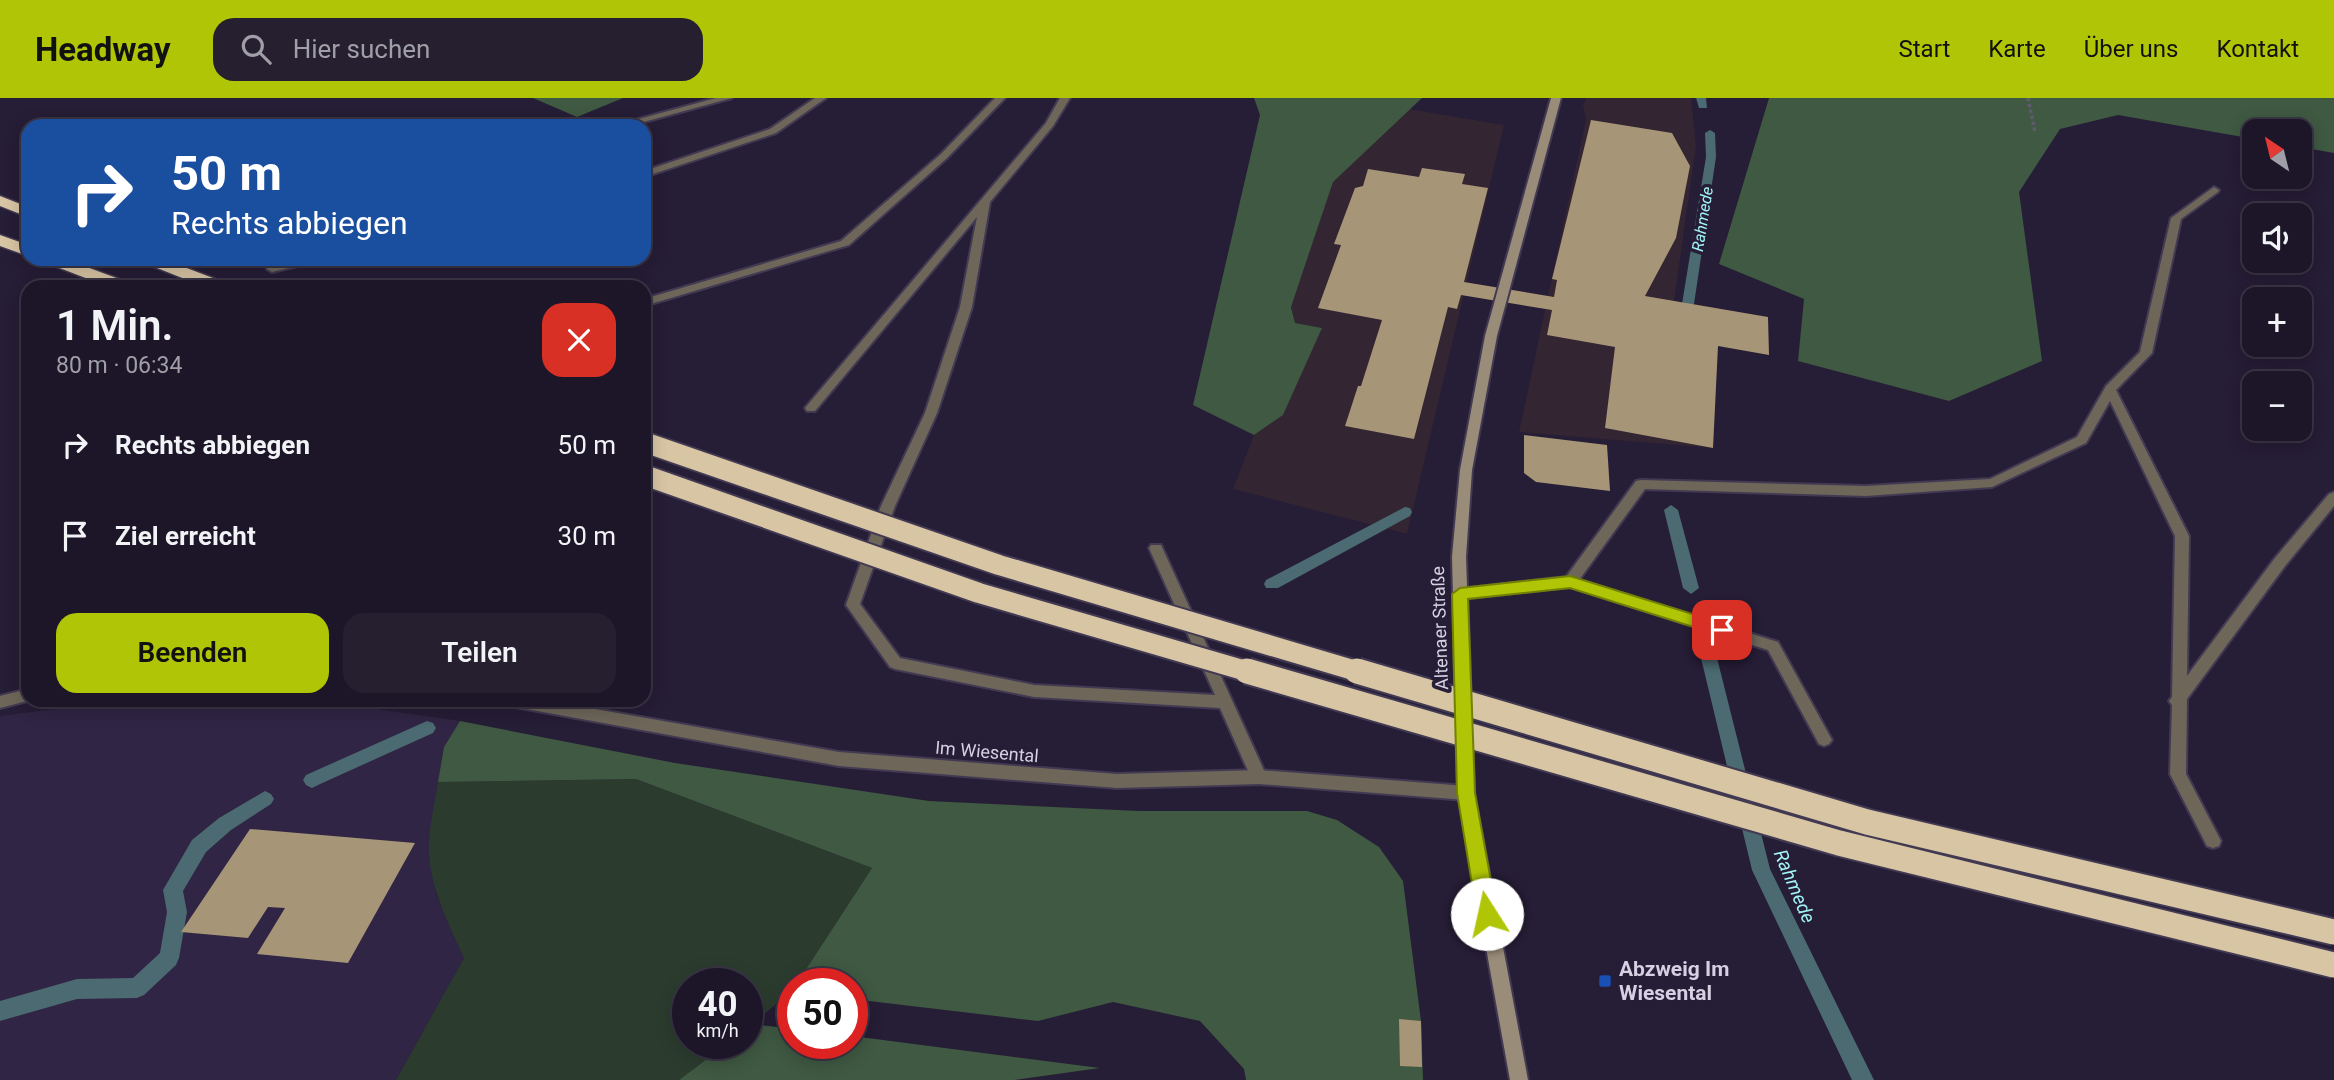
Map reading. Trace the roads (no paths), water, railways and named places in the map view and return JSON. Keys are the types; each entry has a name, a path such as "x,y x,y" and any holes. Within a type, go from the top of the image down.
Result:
{"highway":[{"path":"0,201 21,209"},
{"path":"1,241 21,248"},
{"path":"68,266 106,280"},
{"path":"166,266 202,280"},
{"path":"651,444 999,565 1867,822 2334,932"},
{"path":"651,477 979,593 1826,839 2334,965"}],"main road":[{"name":"Altenaer Straße","path":"1519,1080 1466,793 1459,557 1466,470 1491,336 1556,98"}],"street":[{"path":"645,119 727,98"},
{"path":"651,172 773,131 821,98"},
{"path":"651,301 845,243 944,156 1000,98"},
{"path":"811,408 1050,124 1065,98"},
{"path":"1570,582 1641,484 1867,491 1992,483 2082,440 2110,389 2146,353 2176,218 2214,190"},
{"path":"985,202 967,306 931,413 888,506 853,605 895,663 1034,691 1225,702"},
{"path":"272,269 285,266"},
{"path":"2110,389 2182,536 2177,701 2178,774 2213,841"},
{"path":"2177,701 2280,562 2334,497"},
{"path":"1156,548 1259,777"},
{"path":"1460,594 1570,582 1773,646 1824,740"},
{"path":"0,702 21,697"},
{"name":"Im Wiesental","path":"549,707 839,759 1117,781 1259,777 1466,793"}],"waterway":[{"name":"Rahmede","path":"1701,98 1703,106"},
{"name":"Rahmede","path":"1688,304 1711,157 1710,133"},
{"name":"Rahmede","path":"1671,510 1691,588"},
{"path":"1272,584 1405,512"},
{"name":"Rahmede","path":"1709,658 1761,870 1863,1080"},
{"path":"312,780 427,728"},
{"path":"0,1011 77,989 137,988 169,958 177,912 173,890 199,846 225,824 265,799"}],"place":[{"name":"Abzweig Im Wiesental","path":"1605,981"}]}
